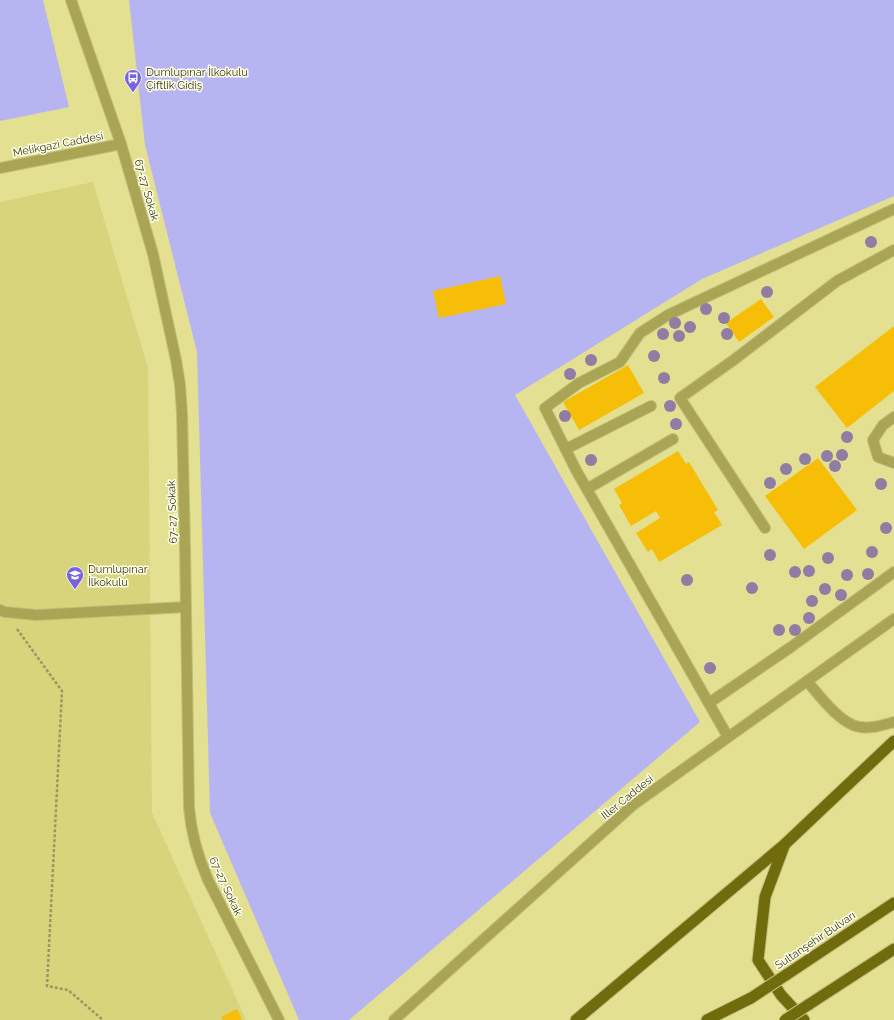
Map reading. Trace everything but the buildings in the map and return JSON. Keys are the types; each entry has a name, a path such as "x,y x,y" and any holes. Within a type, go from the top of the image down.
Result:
{"highway":[{"path":"576,1020 784,845 894,741"},
{"path":"784,845 765,897 758,960 781,995 804,1020"},
{"name":"Sultanşehir Bulvarı","path":"707,1020 751,998 894,902"},
{"path":"785,1020 894,949"}],"street":[{"name":"67-27. Sokak","path":"71,0 121,144 153,254 176,360 182,413 190,825 201,864 208,880 279,1020"},
{"name":"Melikgazi Caddesi","path":"0,168 121,144"},
{"path":"728,737 587,489 545,408 578,383 620,362 640,333 668,316 894,209"},
{"path":"765,528 680,398 735,359 837,281 894,250"},
{"path":"566,449 651,406"},
{"path":"894,417 883,425 873,440 878,458 894,463"},
{"path":"587,489 673,439"},
{"path":"709,703 791,647 894,572"},
{"path":"2,611 36,615 186,607"},
{"name":"İller Caddesi","path":"394,1020 633,805 894,619"},
{"path":"806,681 831,708 848,723 859,728 872,728 894,722"}],"path":[{"path":"2,611 62,691 47,986 68,990 103,1020"}],"shaded area":[{"path":"0,0 43,0 69,107 0,121"},
{"path":"129,0 894,0 894,196 702,279 515,395 700,722 349,1020 299,1020 210,813 197,352 145,145"},
{"name":"Dumlupınar İlkokulu","path":"93,182 148,368 152,813 246,1020 0,1020 0,202"}],"place":[{"name":"Dumlupınar İlkokulu Çiftlik Gidiş","path":"133,93"},
{"name":"Dumlupınar İlkokulu","path":"75,590"}]}
